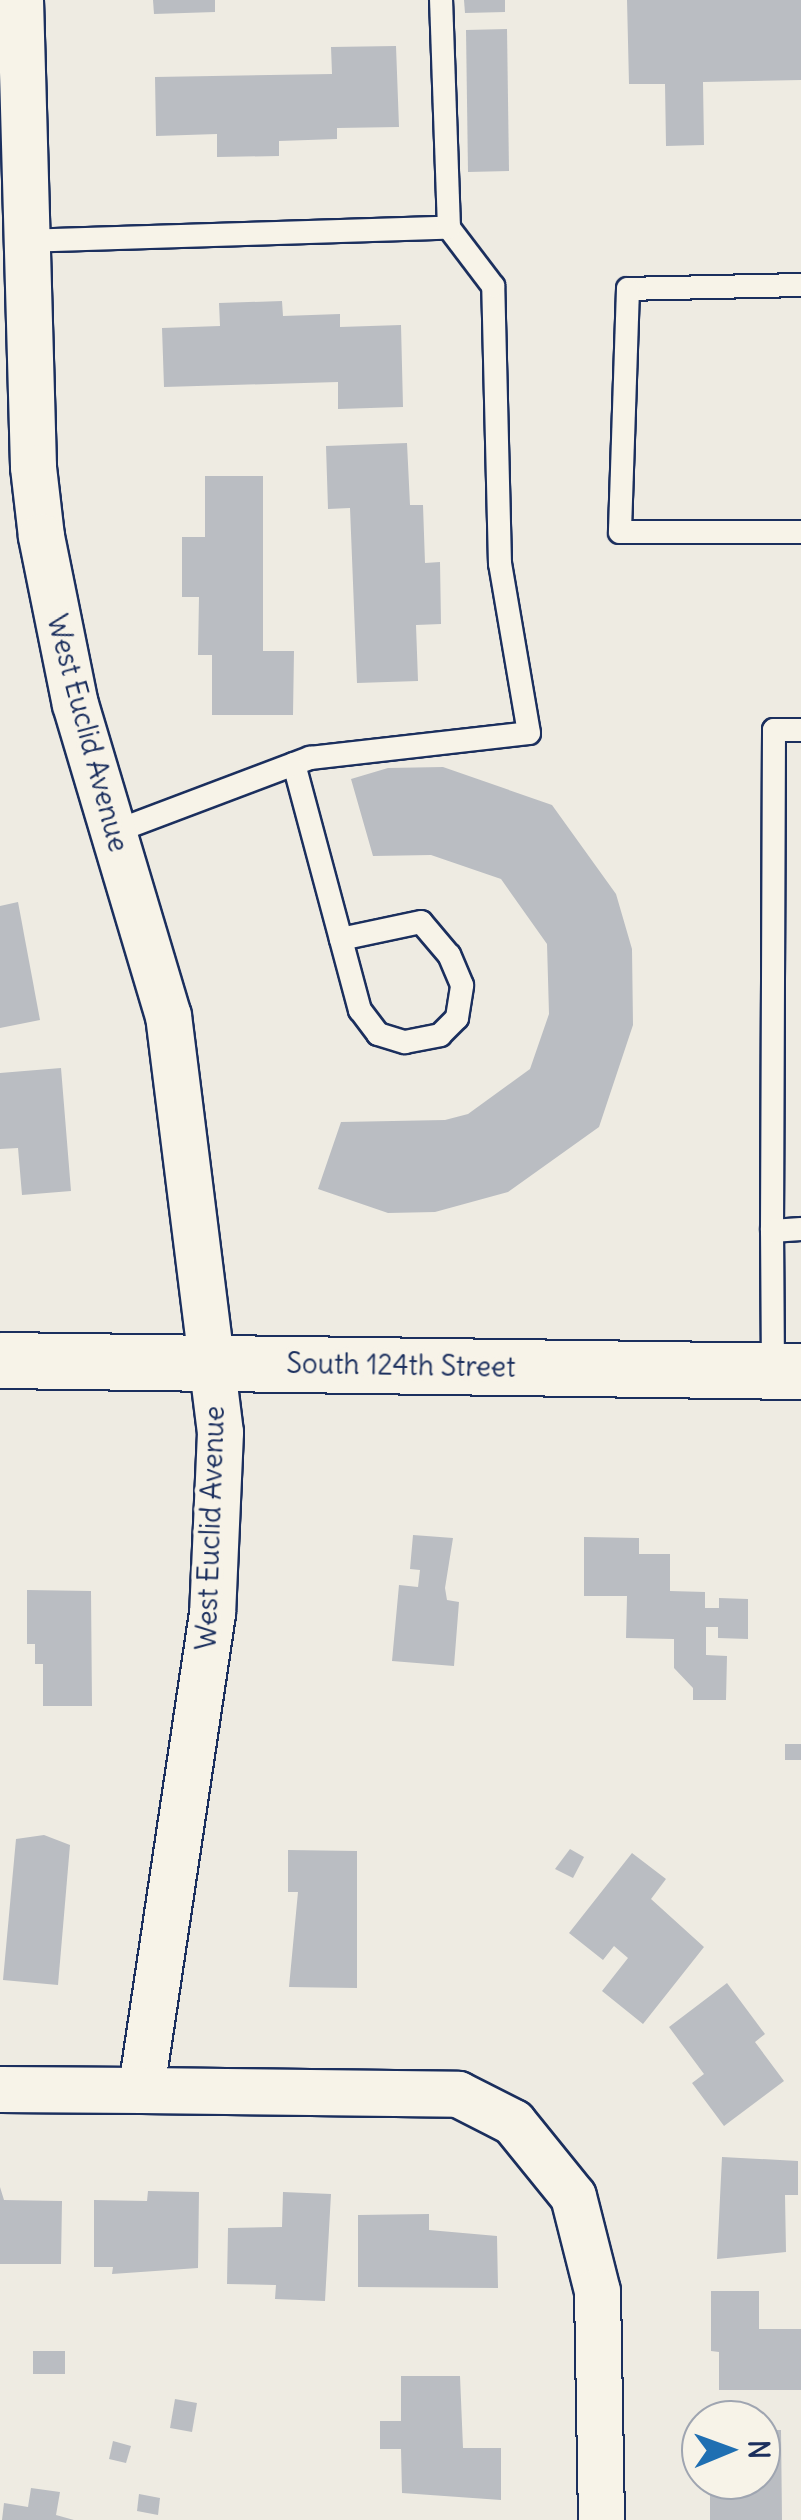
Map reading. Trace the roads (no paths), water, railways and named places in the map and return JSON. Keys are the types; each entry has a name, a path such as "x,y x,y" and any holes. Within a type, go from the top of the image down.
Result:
{"street":[{"name":"West Euclid Avenue","path":"20,0 12,107 26,241 41,536 75,704 168,1015 220,1432 212,1613 141,2090"},
{"name":"South 124th Street","path":"0,1360 787,1371"},
{"path":"0,2089 458,2094 513,2122 572,2196 597,2291 601,2520"}],"lane":[{"path":"114,832 294,764 529,733 500,564 494,286 448,228 441,0"},
{"path":"26,241 448,228"},
{"path":"801,285 628,289 620,532 801,532"},
{"path":"787,1371 772,1231 774,730 801,730"},
{"path":"294,764 360,1010 378,1034 405,1042 440,1035 456,1018 462,984 449,955 421,922 341,939"},
{"path":"772,1231 801,1228"}]}
